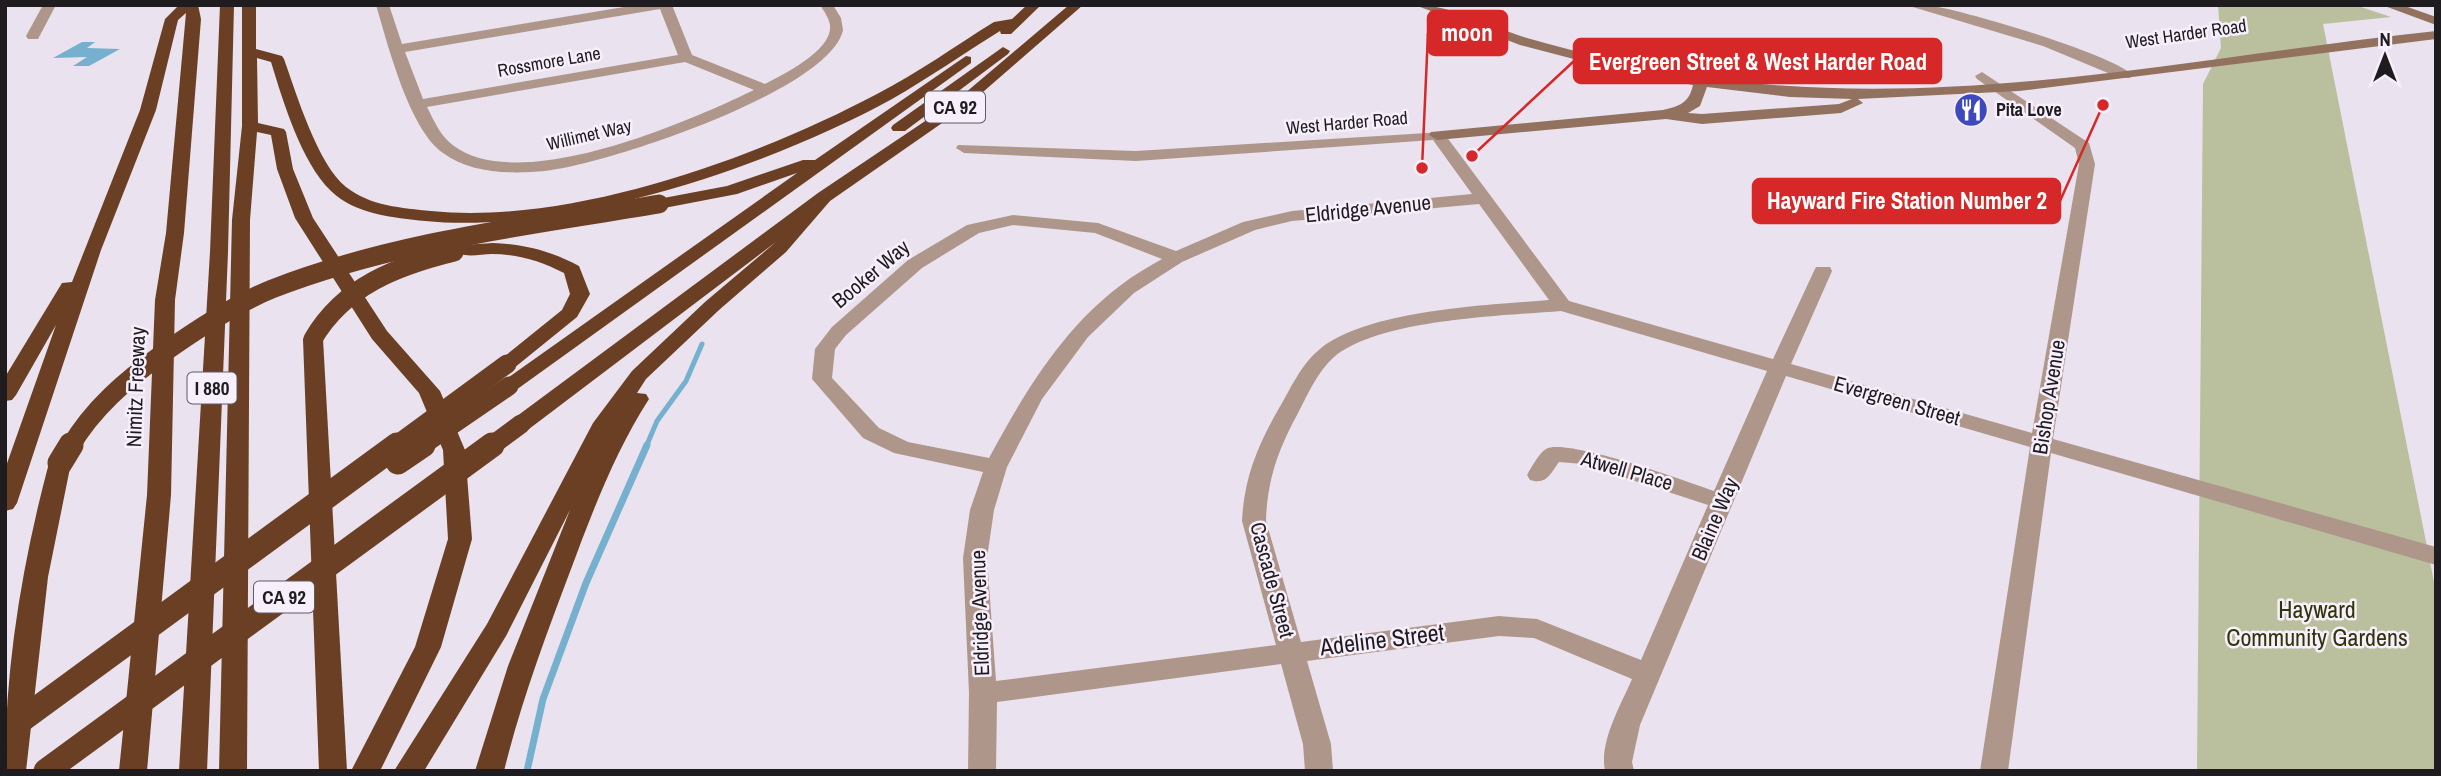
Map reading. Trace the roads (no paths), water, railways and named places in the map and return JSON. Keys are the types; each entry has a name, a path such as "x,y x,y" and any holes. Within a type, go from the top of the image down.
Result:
{"highway":[{"name":"I 880","path":"193,771 218,265 227,5"},
{"name":"I 880","path":"233,771 241,220 250,126 249,5"},
{"name":"CA 92","path":"5,732 508,375 847,147 1035,5"},
{"path":"618,351 785,209 965,80 1058,5"},
{"name":"CA 92","path":"46,771 521,424 824,197 963,102 1077,5"},
{"path":"5,503 92,250 148,110 172,19 194,11"},
{"name":"Nimitz Freeway","path":"133,771 159,495 165,300 175,233 194,11"},
{"path":"251,52 277,59 290,98 319,160 337,188 376,208 422,217 475,220 511,217 616,197 712,170 763,152 871,103 999,25 1015,22"},
{"path":"250,126 278,132 285,169 304,218 379,335 429,391 454,450 460,539 428,647 365,771"},
{"path":"12,771 32,597 51,495 60,463 82,426 124,382 152,359 198,329 269,290 335,267 405,248 730,190 780,174 847,147"},
{"path":"408,771 471,674 601,428 639,375 780,248 824,197"},
{"path":"333,771 313,339 321,320 340,302 371,282 403,267 463,250 512,249 548,256 572,270 580,294 570,313 508,375"},
{"path":"5,395 92,250"},
{"path":"489,771 517,674 579,516 613,440 677,338"}],"main road":[{"path":"1421,5 1538,45 1629,68 1702,75"},
{"path":"1461,5 1574,43 1702,75 1792,92 1879,96"},
{"path":"2388,5 2436,22"},
{"name":"West Harder Road","path":"1437,135 1663,115 1690,108 1699,97 1702,75 1852,82 1927,81 2104,64 2436,22"},
{"name":"West Harder Road","path":"1879,96 1998,88 2125,75 2331,46 2436,35"},
{"path":"2033,71 2052,82"},
{"path":"1663,115 1702,119 1841,108 1879,96"}],"street":[{"path":"33,36 50,5"},
{"name":"Willimet Way","path":"382,5 419,104 434,135 444,148 468,161 506,166 559,164 616,151 665,135 765,89 806,68 828,49 836,35 836,20 826,5"},
{"path":"397,49 663,5 686,58 765,89"},
{"path":"1912,5 2044,42 2104,64 2125,75"},
{"name":"Rossmore Lane","path":"419,104 686,58"},
{"name":"Bishop Avenue","path":"1982,76 2083,146 2087,164 2041,443 1993,771"},
{"path":"1437,135 1562,305"},
{"name":"West Harder Road","path":"964,148 1136,156 1437,135"},
{"name":"Eldridge Avenue","path":"982,771 983,693 975,558 982,510 996,467 1032,398 1081,333 1127,289 1176,258 1249,226 1292,216 1483,198"},
{"name":"Booker Way","path":"996,467 902,448 871,433 822,379 825,349 839,331 915,264 973,229 1013,220 1098,228 1176,258"},
{"name":"Blaine Way","path":"1620,771 1619,762 1626,725 1779,367 1823,271"},
{"name":"Evergreen Street","path":"1562,305 2436,556"},
{"name":"Cascade Street","path":"1319,771 1317,744 1254,521 1255,486 1263,456 1309,374 1329,351 1355,337 1408,323 1562,305"},
{"name":"Atwell Place","path":"1538,475 1553,454 1585,457 1723,502"},
{"name":"Adeline Street","path":"983,693 1499,626 1537,629 1648,674"}],"water":[{"path":"82,42 95,42 87,48 120,49 89,66 73,66 87,57 53,58"}],"waterway":[{"path":"646,447 657,421 686,381 702,344"},
{"path":"527,771 543,699 586,583 647,445"}],"place":[{"name":"Hayward Fire Station Number 2","path":"2103,105"},
{"name":"Pita Love","path":"1971,110"},
{"name":"Evergreen Street & West Harder Road","path":"1472,156"},
{"name":"moon","path":"1422,168"}],"park label":[{"name":"Hayward Community Gardens","path":"2317,624"}]}
